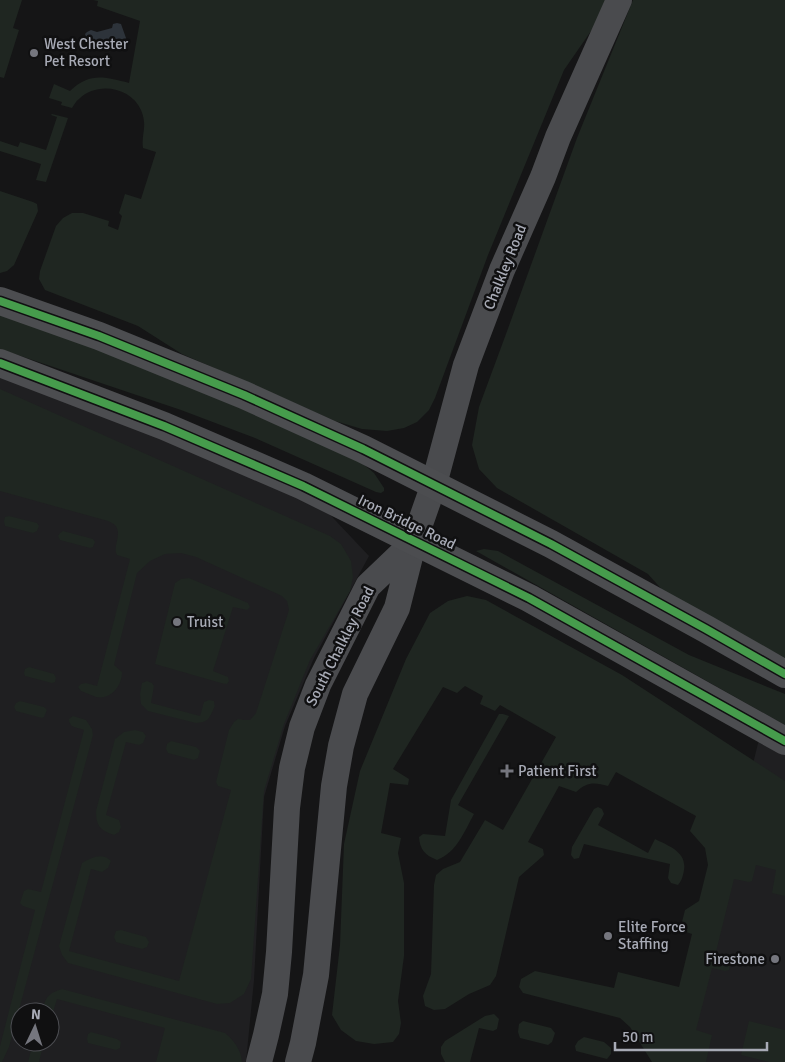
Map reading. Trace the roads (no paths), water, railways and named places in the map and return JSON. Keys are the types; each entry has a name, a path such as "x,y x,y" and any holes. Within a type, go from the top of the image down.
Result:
{"main road":[{"path":"0,301 100,336 244,395 363,449 551,544 785,674"},
{"name":"Iron Bridge Road","path":"0,363 164,426 303,486 529,598 785,741"}],"street":[{"name":"Chalkley Road","path":"414,541 434,484 466,365 502,270 618,0"},
{"name":"South Chalkley Road","path":"259,1062 275,994 288,800 292,768 302,727 318,685 368,586 414,541"},
{"path":"298,1062 316,975 334,786 341,746 355,694 397,608 414,541"}],"place":[{"name":"West Chester Pet Resort","path":"34,53"},
{"name":"Truist","path":"177,622"},
{"name":"Patient First","path":"507,771"},
{"name":"Elite Force Staffing","path":"608,936"},
{"name":"Firestone","path":"775,959"}]}
